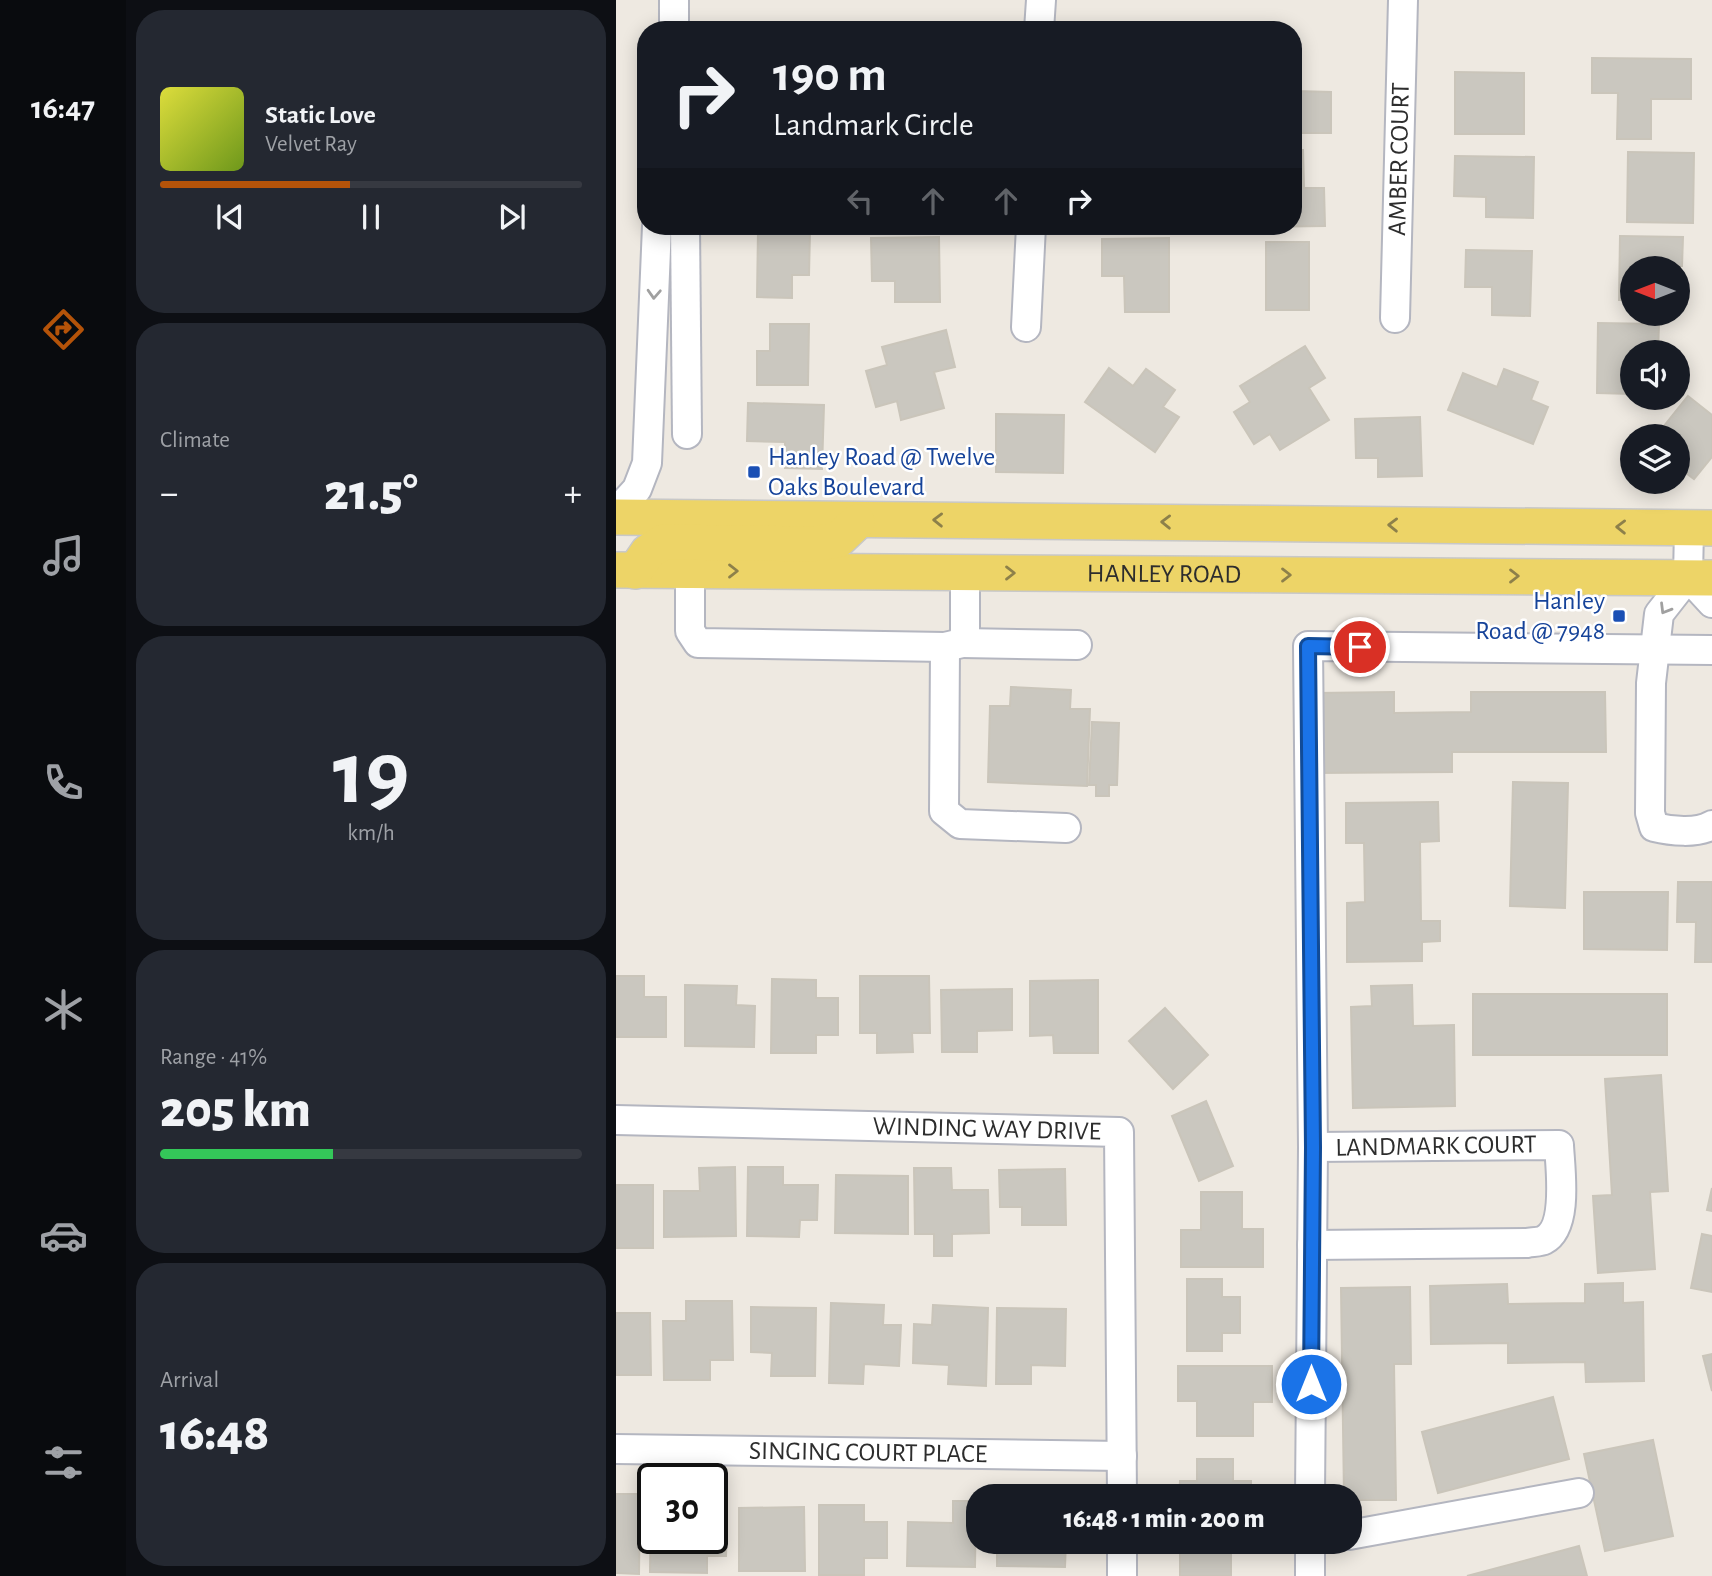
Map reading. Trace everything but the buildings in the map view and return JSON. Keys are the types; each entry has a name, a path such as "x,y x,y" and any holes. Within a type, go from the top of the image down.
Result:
{"main road":[{"name":"HANLEY ROAD","path":"616,514 1700,528"},
{"path":"626,570 663,542 826,542 846,535 860,519"},
{"name":"HANLEY ROAD","path":"626,570 1700,577"}],"street":[{"path":"674,0 674,21"},
{"path":"1040,21 1041,0"},
{"name":"AMBER COURT","path":"1395,318 1403,0"},
{"path":"616,514 637,489 647,463 657,235"},
{"path":"685,235 687,434"},
{"path":"1026,327 1031,235"},
{"path":"650,368 687,369"},
{"path":"1700,528 1700,577 1712,603"},
{"path":"690,571 690,631 698,643 1077,645"},
{"path":"965,573 965,632 953,645 944,811 960,824 1066,828"},
{"path":"1700,577 1659,614 1651,683 1650,813 1654,827 1705,829 1712,825"},
{"path":"1310,1484 1313,1147 1308,646 1712,650"},
{"name":"WINDING WAY DRIVE","path":"616,1120 1119,1132 1122,1484"},
{"name":"LANDMARK COURT","path":"1312,1245 1528,1243 1545,1240 1558,1225 1561,1200 1559,1145 1313,1147"},
{"name":"SINGING COURT PLACE","path":"616,1449 1122,1456"},
{"path":"1362,1533 1579,1493"},
{"path":"1122,1554 1122,1576"},
{"path":"1310,1554 1310,1576"}],"place":[{"name":"Hanley Road @ Twelve Oaks Boulevard","path":"754,472"},
{"name":"Hanley Road @ 7948","path":"1619,616"}],"route":[{"path":"1311,1384 1313,1147 1308,646 1360,647"}]}
